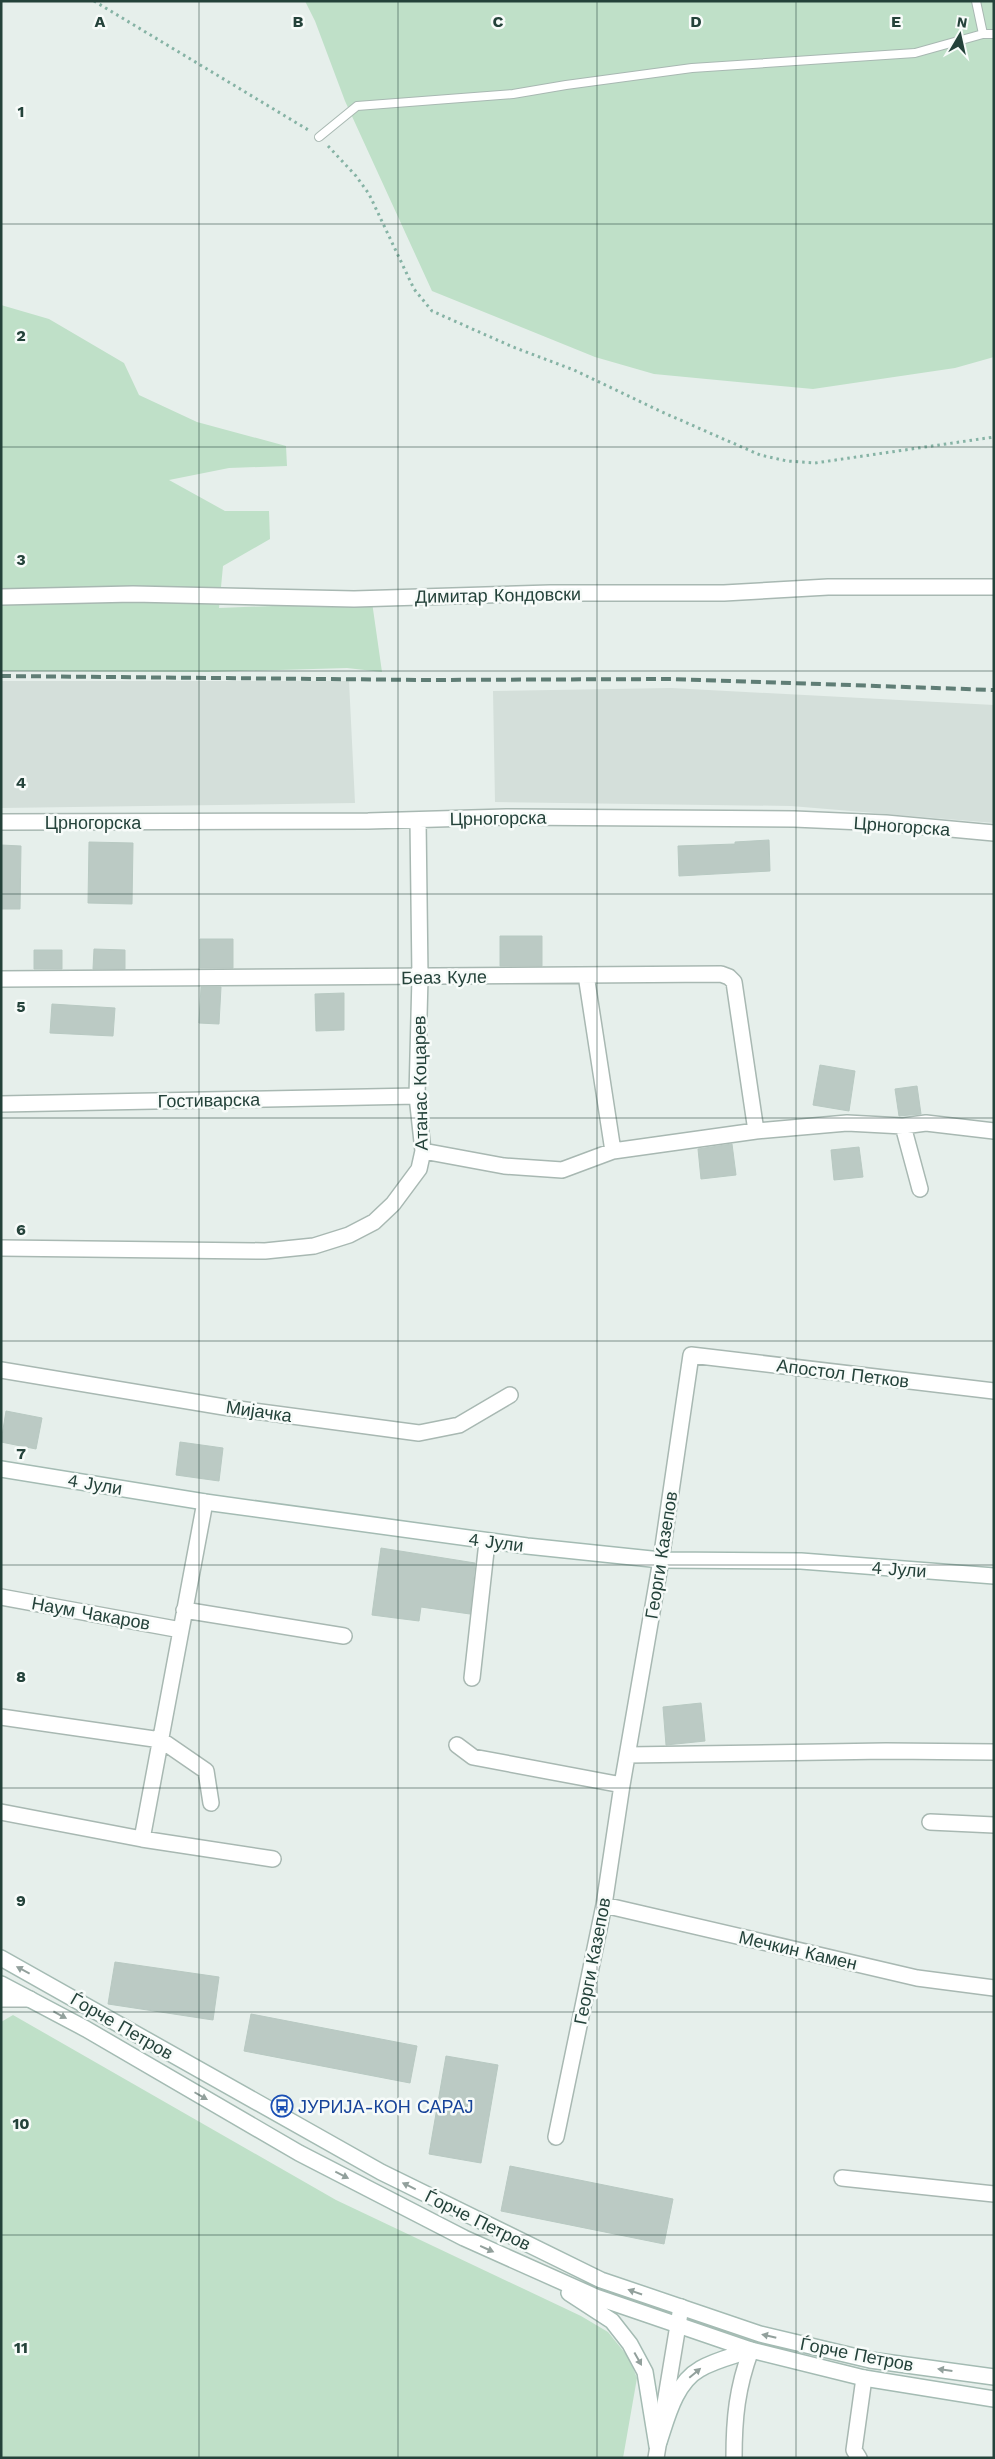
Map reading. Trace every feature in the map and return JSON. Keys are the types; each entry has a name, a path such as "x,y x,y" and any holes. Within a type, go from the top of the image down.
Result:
{"street":[{"name":"Димитар Кондовски","path":"1,597 133,594 354,599 550,593 724,593 828,587 994,587"},
{"name":"Црногорска","path":"1,822 418,820 506,817 794,819 886,823 994,833"},
{"name":"Атанас Коцарев","path":"1,1248 265,1251 314,1246 349,1235 374,1222 393,1204 419,1169 423,1151 417,1096 420,977 418,820"},
{"name":"Беаз Куле","path":"1,979 721,974 729,977 734,982 756,1131"},
{"path":"586,975 613,1150"},
{"name":"Гостиварска","path":"1,1104 417,1096"},
{"path":"423,1151 504,1166 562,1170 613,1150 756,1131 847,1123 903,1126 926,1123 994,1130"},
{"path":"903,1126 920,1189"},
{"name":"Апостол Петков","path":"691,1355 994,1391"},
{"name":"Георги Казепов","path":"556,2137 604,1905 622,1785 662,1560 691,1355"},
{"name":"Мијачка","path":"1,1370 224,1407 419,1433 460,1425 510,1395"},
{"name":"4 Јули","path":"1,1469 205,1502 487,1542 662,1560 801,1561 994,1576"},
{"path":"142,1839 205,1502"},
{"path":"472,1678 487,1542"},
{"name":"Наум Чакаров","path":"1,1597 181,1630"},
{"path":"184,1610 344,1636"},
{"path":"1,1717 161,1740 206,1771 211,1802"},
{"path":"457,1745 473,1756 622,1785"},
{"path":"628,1755 886,1751 994,1752"},
{"path":"1,1812 142,1839 273,1859"},
{"path":"930,1822 994,1826"},
{"name":"Мечкин Камен","path":"604,1905 917,1978 994,1988"},
{"name":"Ѓорче Петров","path":"1,1958 381,2172 601,2280 760,2334 870,2360 994,2377"},
{"name":"Ѓорче Петров","path":"1,1984 94,2034 298,2153 464,2238 596,2297 751,2350 864,2378 994,2399"},
{"path":"1,1999 30,1999"},
{"path":"842,2178 993,2192"},
{"path":"521,2264 612,2321 630,2344 645,2372 656,2452"},
{"path":"656,2452 681,2307"},
{"path":"656,2452 674,2400 689,2378 698,2370 713,2362 751,2350"},
{"path":"734,2458 734,2413 742,2374 751,2350"},
{"path":"859,2458 854,2450 864,2378"}],"lane":[{"path":"976,1 983,34"},
{"path":"319,137 357,106 513,94 692,68 915,53 983,34 994,34"}],"path":[{"path":"94,1 319,137 356,176 369,194 414,289 432,311 504,343 574,370 662,412 760,455 787,461 815,463 994,437"}],"shaded area":[{"path":"1,681 349,681 355,803 1,808"},
{"path":"671,688 994,705 994,823 791,806 495,802 493,691"}],"green space":[{"path":"305,1 994,1 994,357 955,368 813,389 654,374 595,357 432,291 345,101 315,21"},
{"path":"1,305 49,319 124,363 139,395 197,422 286,446 287,466 229,468 169,480 225,511 269,511 270,539 223,566 219,608 372,602 382,672 347,668 208,672 1,671"},
{"path":"13,2015 336,2200 581,2316 608,2332 629,2358 637,2378 623,2458 1,2458 1,2022"}],"building":[{"path":"769,840 770,871 679,876 678,846 735,844 735,842"},
{"path":"89,842 133,843 132,904 88,903"},
{"path":"1,845 21,846 20,909 1,909"},
{"path":"500,936 542,936 542,966 500,966"},
{"path":"200,939 233,939 233,968 200,968"},
{"path":"94,949 125,950 125,969 93,969"},
{"path":"34,950 62,950 62,969 34,969"},
{"path":"201,987 221,987 219,1024 199,1023"},
{"path":"344,993 344,1030 316,1031 315,994"},
{"path":"52,1004 115,1008 113,1036 50,1033"},
{"path":"820,1065 855,1071 849,1111 813,1105"},
{"path":"917,1086 921,1114 899,1116 895,1089"},
{"path":"732,1144 736,1175 701,1179 698,1149"},
{"path":"859,1147 863,1177 834,1180 831,1150"},
{"path":"6,1411 42,1418 36,1449 1,1442"},
{"path":"180,1442 223,1448 219,1481 176,1475"},
{"path":"381,1548 475,1563 470,1614 421,1607 419,1621 372,1615"},
{"path":"701,1703 705,1741 666,1745 663,1707"},
{"path":"115,1962 219,1977 213,2020 108,2004"},
{"path":"251,2014 417,2046 410,2083 244,2051"},
{"path":"446,2056 498,2065 481,2163 429,2154"},
{"path":"510,2166 673,2199 664,2244 501,2211"}],"railway":[{"path":"1,676 429,680 672,679 994,690"}],"place":[{"name":"ЈУРИЈА-КОН САРАЈ","path":"282,2106"}]}
